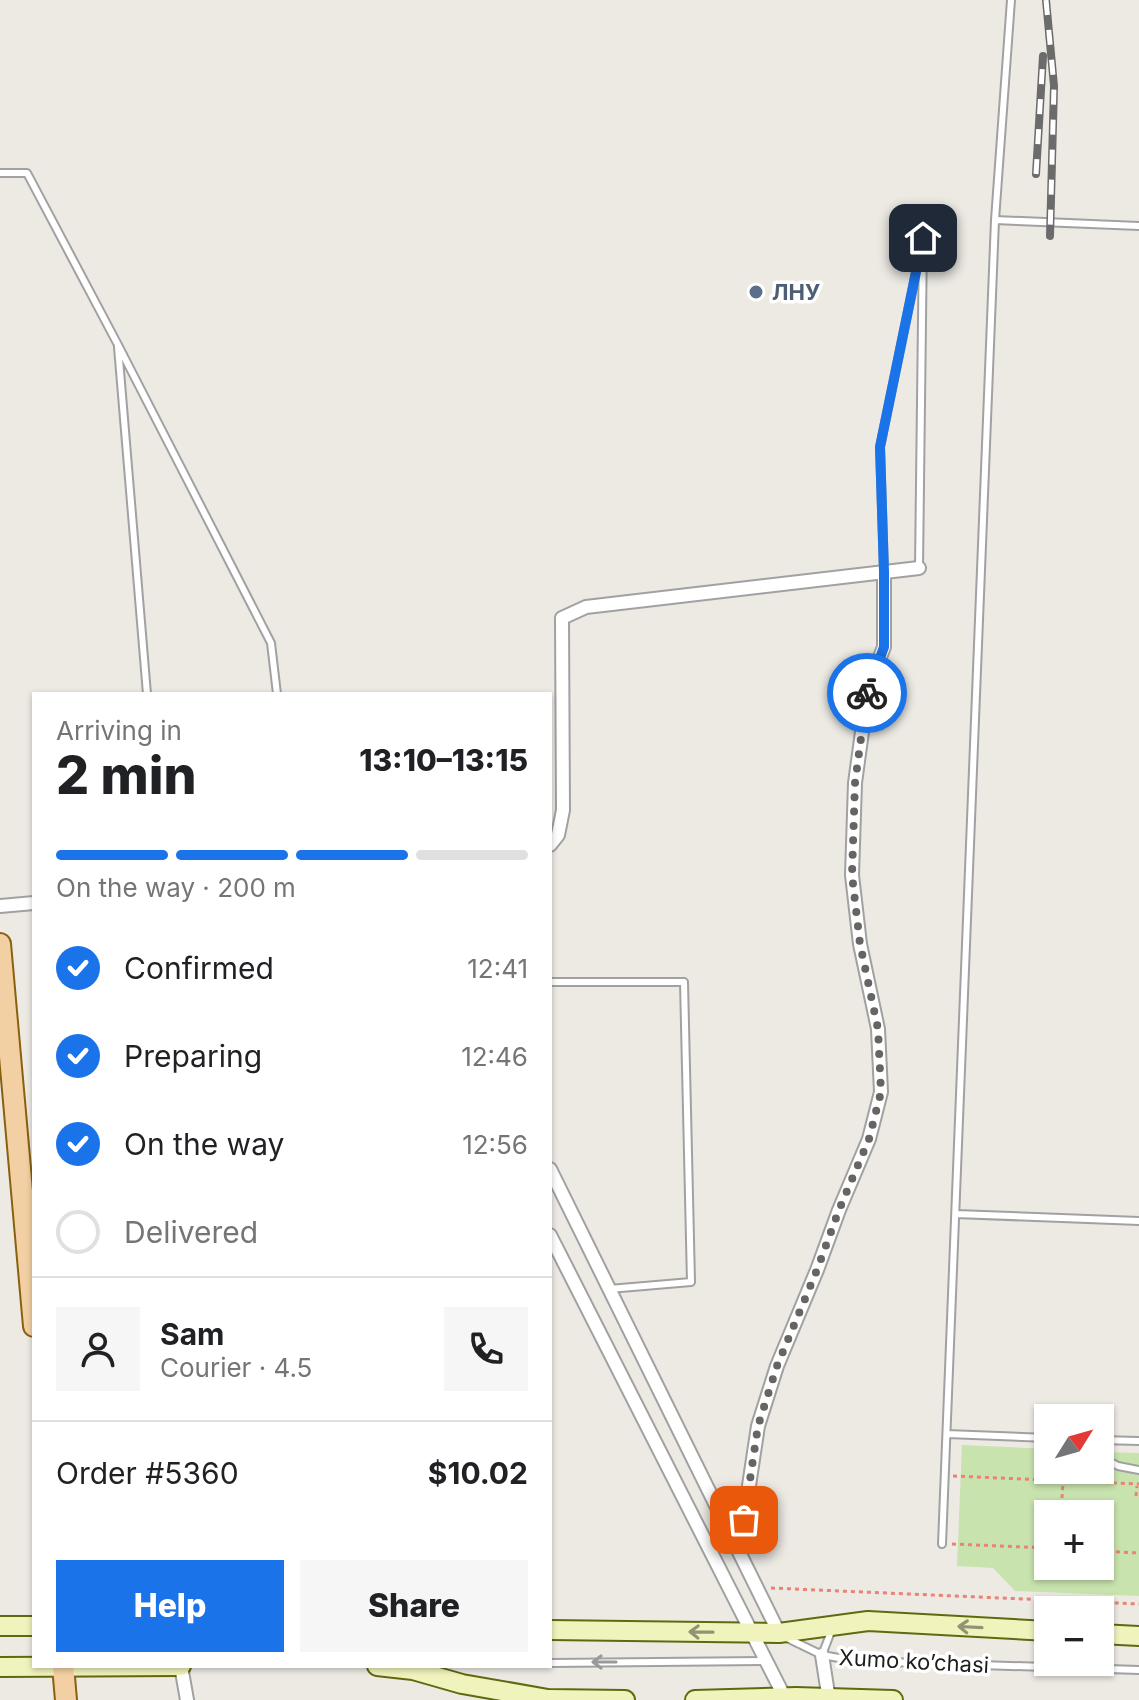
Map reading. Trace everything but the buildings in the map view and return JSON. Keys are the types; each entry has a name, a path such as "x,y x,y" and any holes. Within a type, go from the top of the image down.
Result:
{"main road":[{"path":"0,944 32,1304"},
{"path":"779,1633 868,1621 1034,1630"},
{"path":"0,1626 32,1626"},
{"name":"Xumo ko’chasi","path":"552,1630 779,1633"},
{"path":"1114,1635 1139,1636"},
{"path":"0,1667 32,1666"},
{"path":"63,1668 66,1700"},
{"path":"395,1668 413,1670 462,1692 548,1699 625,1700"},
{"name":"Xumo ko’chasi","path":"695,1700 893,1700"}],"street":[{"path":"552,842 558,835 563,810 562,618 586,607 919,568"},
{"path":"739,1552 758,1426 777,1366 869,1139 881,1092 878,1029 860,944 852,875 855,783 868,688 884,647 884,572"},
{"path":"0,906 32,903"},
{"path":"552,1173 779,1633"},
{"path":"552,1242 785,1698"},
{"path":"822,1655 829,1699"},
{"path":"181,1668 187,1700"}],"lane":[{"path":"942,1544 995,220 1011,0"},
{"path":"0,173 27,173 271,643 277,692"},
{"path":"995,220 1139,226"},
{"path":"884,572 880,447 923,238 919,568"},
{"path":"117,343 147,692"},
{"path":"552,982 684,982 691,1282 609,1289"},
{"path":"956,1214 1139,1221"},
{"path":"947,1434 1034,1437"},
{"path":"1114,1440 1139,1441"},
{"path":"1114,1464 1139,1470"},
{"path":"822,1655 833,1626"},
{"name":"Xumo ko’chasi","path":"779,1633 822,1655 856,1661 1139,1670"},
{"path":"552,1663 766,1661"}],"path":[{"path":"945,1476 1034,1480"},
{"path":"1114,1483 1138,1484 1136,1496"},
{"path":"942,1544 1034,1547"},
{"path":"1114,1552 1139,1553"},
{"path":"755,1587 1139,1604"}],"green space":[{"path":"962,1445 1034,1448 1034,1484 1114,1484 1114,1452 1139,1453 1139,1596 1015,1591 993,1568 957,1566"}],"railway":[{"path":"1046,0 1054,86 1050,236"},
{"path":"1036,174 1043,56"}],"way so far":[{"path":"744,1520 758,1426 777,1366 869,1139 881,1092 878,1029 860,944 852,875 855,783 867,693"}],"place":[{"name":"ЛНУ","path":"756,292"}],"route":[{"path":"867,693 884,647 880,447 923,238"}]}
